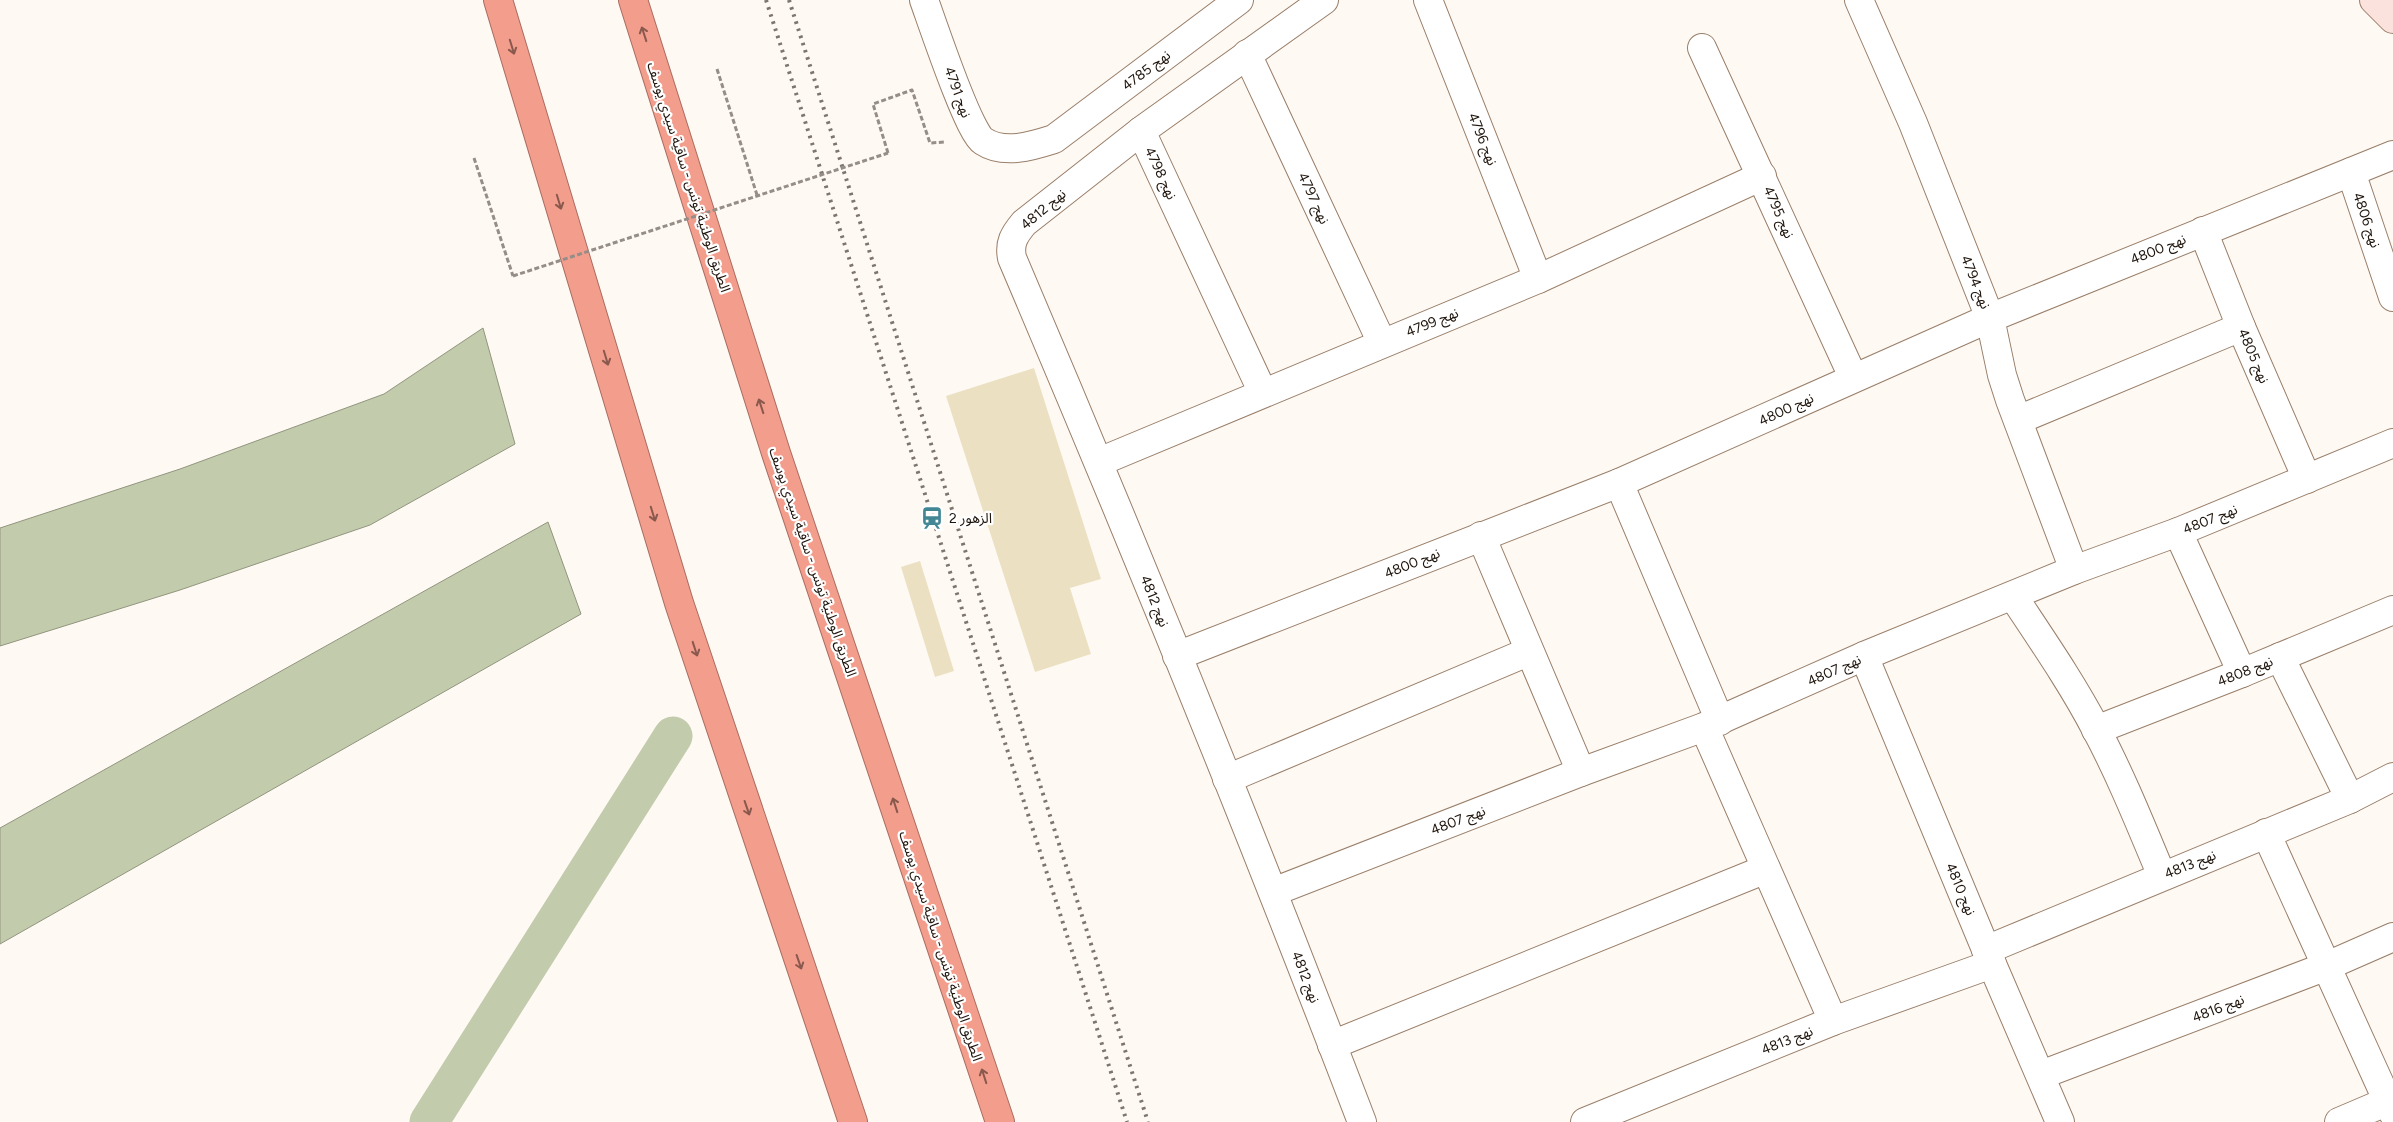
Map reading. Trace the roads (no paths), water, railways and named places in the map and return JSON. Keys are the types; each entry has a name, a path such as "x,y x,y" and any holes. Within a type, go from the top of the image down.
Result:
{"highway":[{"path":"498,0 680,603 853,1122"},
{"name":"الطريق الوطنية تونس - ساقية سيدي يوسف","path":"633,0 776,452 1000,1122"}],"main road":[{"path":"2374,0 2393,19"}],"street":[{"name":"نهج 4791","path":"924,0 969,122 982,141 998,146 1024,148 1054,139"},
{"name":"نهج 4785","path":"1054,139 1239,0"},
{"name":"نهج 4798","path":"1263,393 1141,131 1324,0"},
{"name":"نهج 4796","path":"1428,0 1538,279"},
{"name":"نهج 4794","path":"1859,0 1913,124 1990,318 2002,375 2074,570"},
{"name":"نهج 4795","path":"1702,48 1853,377"},
{"name":"نهج 4797","path":"1247,54 1382,343"},
{"name":"نهج 4812","path":"1141,131 1024,223 1015,233 1010,248 1012,258 1099,462 1273,892 1362,1122"},
{"name":"نهج 4800","path":"1177,656 1619,483 1698,449 1853,377 1990,318 2393,156"},
{"name":"نهج 4806","path":"2351,172 2388,266 2393,297"},
{"name":"نهج 4799","path":"1099,462 1538,279 1762,176"},
{"name":"نهج 4805","path":"2203,231 2241,327 2307,479"},
{"path":"2018,420 2241,327"},
{"name":"نهج 4807","path":"1273,892 1580,772 1712,724 1864,656 2074,570 2178,532 2393,443"},
{"path":"1619,483 1766,870 1833,1021"},
{"path":"2178,532 2242,673"},
{"path":"1481,536 1528,652 1580,772"},
{"path":"2013,596 2060,666 2096,730 2134,809 2162,876"},
{"name":"نهج 4808","path":"2096,730 2242,673 2393,610"},
{"path":"1227,778 1528,652"},
{"name":"نهج 4810","path":"1864,656 1989,957 2042,1075 2060,1122"},
{"path":"2280,657 2350,799"},
{"name":"نهج 4813","path":"1585,1122 1989,957 2162,876 2350,799 2393,777"},
{"path":"2266,833 2392,1104 2338,1122"},
{"path":"1332,1045 1766,870"},
{"name":"نهج 4816","path":"2042,1075 2327,966 2393,937"}],"waterway":[{"path":"429,1122 673,736"}],"railway":[{"path":"766,0 1127,1122"},
{"path":"789,0 1148,1122"}],"place":[{"name":"الزهور 2","path":"932,518"}]}
